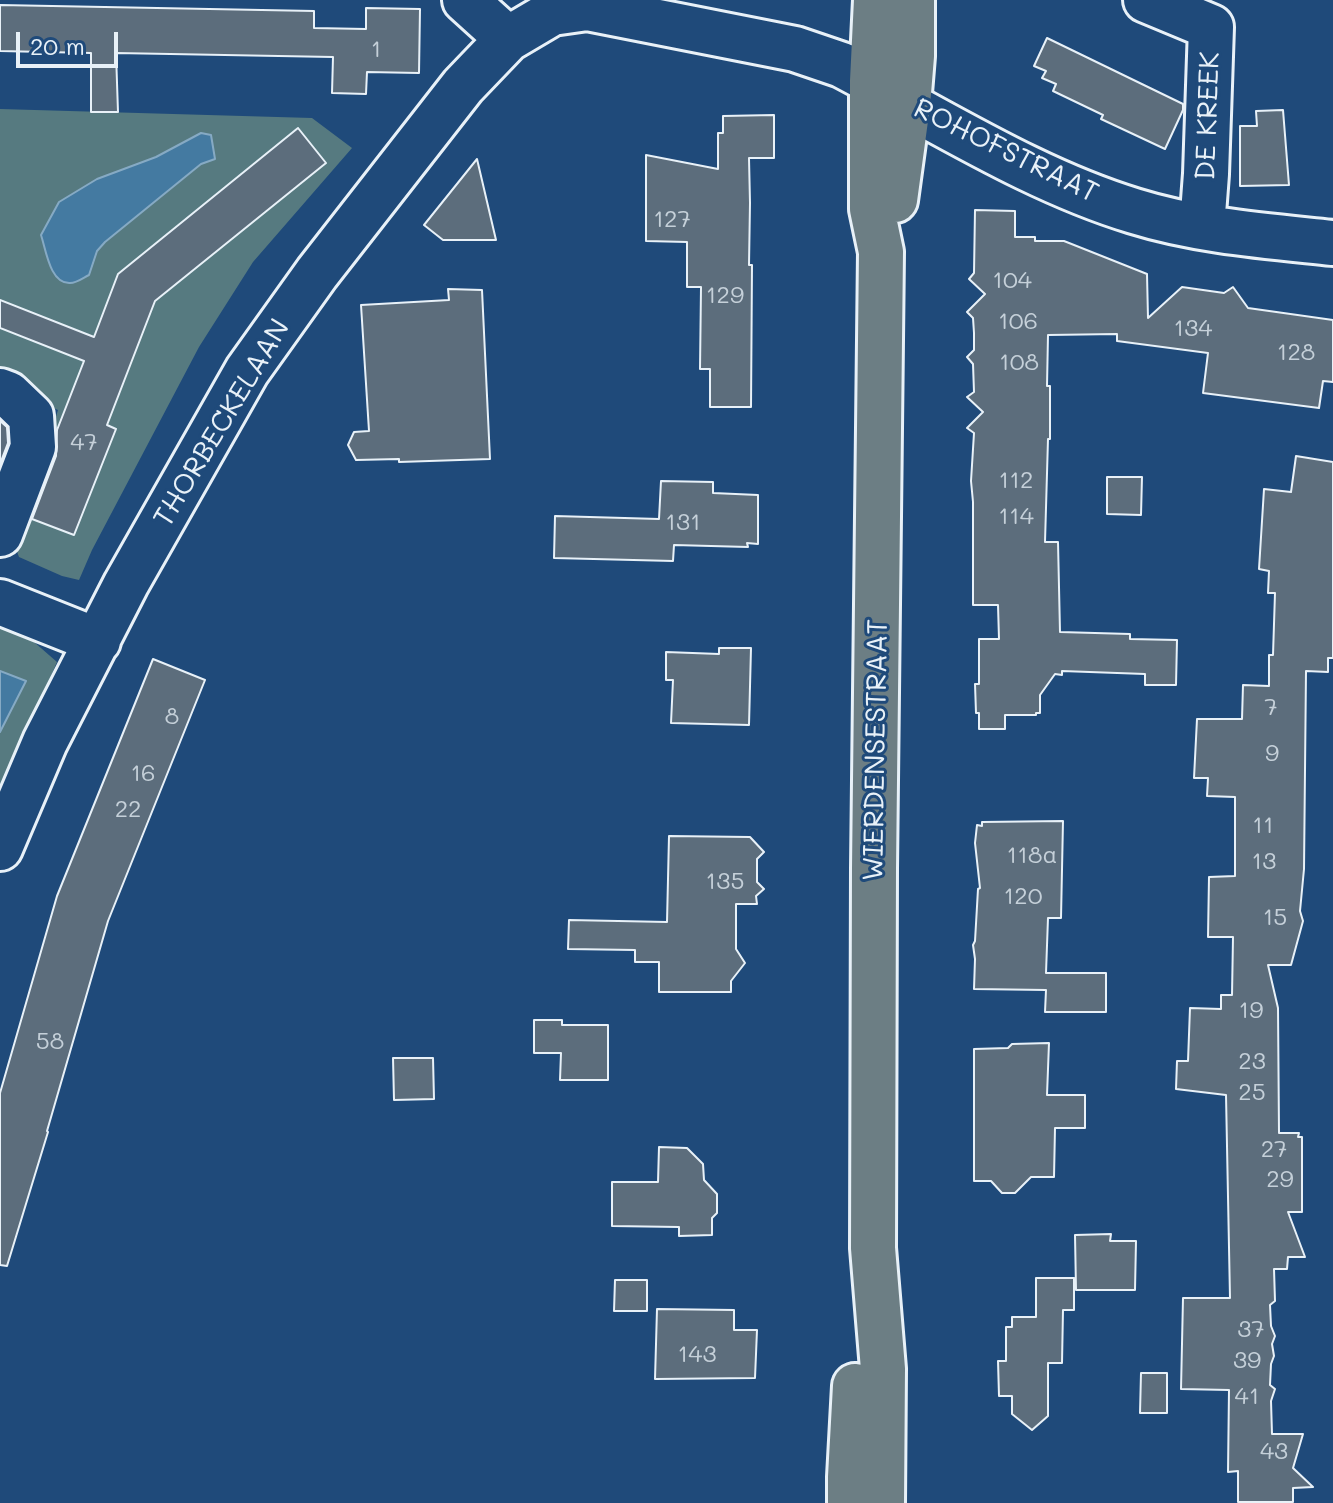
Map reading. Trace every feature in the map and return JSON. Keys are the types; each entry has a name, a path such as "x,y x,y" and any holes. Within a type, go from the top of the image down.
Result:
{"main road":[{"name":"WIERDENSESTRAAT","path":"876,0 872,81 872,209 881,252 873,1248 883,1369 882,1503"},
{"name":"WIERDENSESTRAAT","path":"881,252 894,209 908,105 912,0"},
{"name":"ROHOFSTRAAT","path":"872,81 908,105"},
{"name":"WIERDENSESTRAAT","path":"850,1503 857,1355 873,1248"}],"street":[{"path":"465,0 508,39"},
{"name":"DE KREEK","path":"1146,0 1211,27 1202,227"},
{"name":"THORBECKELAAN","path":"0,848 45,742 126,584 247,371 317,273 411,152 463,86 508,39 552,13 622,7 795,49 842,65 872,81"},
{"name":"ROHOFSTRAAT","path":"908,105 1060,184 1133,211 1202,227 1333,243"},
{"path":"0,391 8,394 31,416 33,447 0,534"},
{"path":"0,602 98,641"}],"green space":[{"path":"0,109 312,118 352,148 253,262 199,347 79,580 19,557 15,546 58,410 0,384","holes":["201,133 215,159 201,164 105,242 97,251 89,275 97,179 156,157"]},
{"path":"0,626 26,635 57,662 0,795"}],"water":[{"path":"201,133 211,135 215,159 201,164 105,242 97,251 89,275 73,283 58,278 50,265 41,235 59,202 97,179 156,157"},
{"path":"0,671 26,681 0,732"}],"building":[{"path":"0,5 314,11 314,28 366,29 366,8 420,9 419,73 367,72 366,94 332,93 333,57 116,53 118,112 91,112 91,53 0,51"},
{"path":"1047,38 1183,104 1165,149 1101,119 1103,115 1053,91 1056,84 1042,78 1046,71 1034,66"},
{"path":"1283,110 1289,185 1240,186 1240,126 1257,126 1256,111"},
{"path":"774,115 774,158 749,158 751,407 710,407 710,369 700,369 701,287 687,287 687,242 646,241 646,155 718,169 718,133 723,133 723,116"},
{"path":"298,128 326,163 155,301 107,425 116,429 74,535 32,519 56,456 57,430 84,361 0,328 0,300 94,337 118,274"},
{"path":"477,159 496,240 443,240 424,225"},
{"path":"975,210 1015,211 1015,237 1064,241 1147,274 1148,318 1182,287 1224,293 1233,287 1248,308 1333,320 1333,382 1323,381 1319,408 1203,393 1208,353 1117,341 1117,334 1048,335 1050,439 1045,542 1058,542 1060,632 1130,634 1130,639 1177,640 1176,685 1145,685 1145,674 1062,671 1062,675 1055,674 1040,695 1040,713 1005,715 1005,729 979,729 979,713 976,713 979,639 999,639 998,605 973,605 971,481 974,433 967,428 983,412 967,397 974,392 973,364 967,357 974,350 974,333 973,318 967,312 985,294 969,279 974,273"},
{"path":"448,289 482,290 490,459 356,460 348,445 354,432 369,431 361,305 449,300"},
{"path":"0,421 7,427 8,443 0,464"},
{"path":"1296,456 1333,462 1333,658 1328,658 1328,672 1306,671 1304,869 1300,911 1303,921 1291,965 1268,965 1278,1008 1279,1133 1299,1133 1298,1137 1302,1137 1302,1212 1288,1212 1305,1257 1288,1257 1287,1269 1274,1269 1275,1301 1270,1305 1275,1336 1270,1385 1275,1389 1271,1401 1272,1434 1303,1434 1293,1468 1313,1487 1293,1488 1293,1502 1238,1502 1238,1471 1228,1472 1229,1390 1181,1389 1183,1298 1230,1298 1226,1095 1176,1089 1177,1061 1188,1061 1190,1008 1221,1009 1221,995 1232,995 1233,937 1208,937 1209,877 1235,876 1235,797 1207,796 1208,778 1194,778 1197,719 1242,719 1243,685 1269,686 1275,593 1268,593 1269,571 1259,569 1264,489 1291,492"},
{"path":"1107,477 1142,477 1141,515 1107,514"},
{"path":"661,481 713,482 713,493 758,495 758,544 747,543 748,547 674,545 673,561 554,558 555,516 659,519"},
{"path":"719,648 751,648 749,725 671,723 673,680 666,680 666,652 719,654"},
{"path":"153,659 205,680 108,921 7,1266 0,1265 0,1093 57,896"},
{"path":"1063,821 1061,918 1048,918 1046,973 1106,973 1106,1012 1045,1012 1046,990 974,989 973,945 980,888 975,843 977,825 982,826 982,822"},
{"path":"669,836 750,837 764,852 757,859 757,882 764,889 756,896 757,904 736,904 736,949 745,963 731,981 731,992 659,992 659,962 635,962 635,950 568,949 569,920 667,922"},
{"path":"534,1020 562,1020 562,1025 608,1025 608,1080 560,1080 561,1053 534,1053"},
{"path":"1049,1043 1047,1095 1085,1095 1085,1128 1055,1128 1054,1177 1031,1177 1015,1193 1002,1193 991,1181 974,1181 974,1049"},
{"path":"393,1058 433,1058 434,1099 394,1100"},
{"path":"659,1147 687,1148 703,1164 704,1180 717,1194 712,1235 679,1236 679,1227 612,1226 612,1182 658,1182"},
{"path":"1111,1234 1110,1241 1136,1241 1135,1290 1076,1290 1075,1235"},
{"path":"1036,1278 1074,1278 1074,1310 1063,1310 1062,1363 1048,1363 1048,1416 1032,1430 1012,1414 1012,1396 999,1396 998,1361 1006,1361 1006,1327 1012,1327 1012,1317 1036,1317"},
{"path":"615,1280 647,1280 647,1311 614,1311"},
{"path":"657,1309 734,1310 734,1330 757,1330 755,1378 655,1379"},
{"path":"1141,1373 1167,1373 1167,1413 1140,1413"}]}
